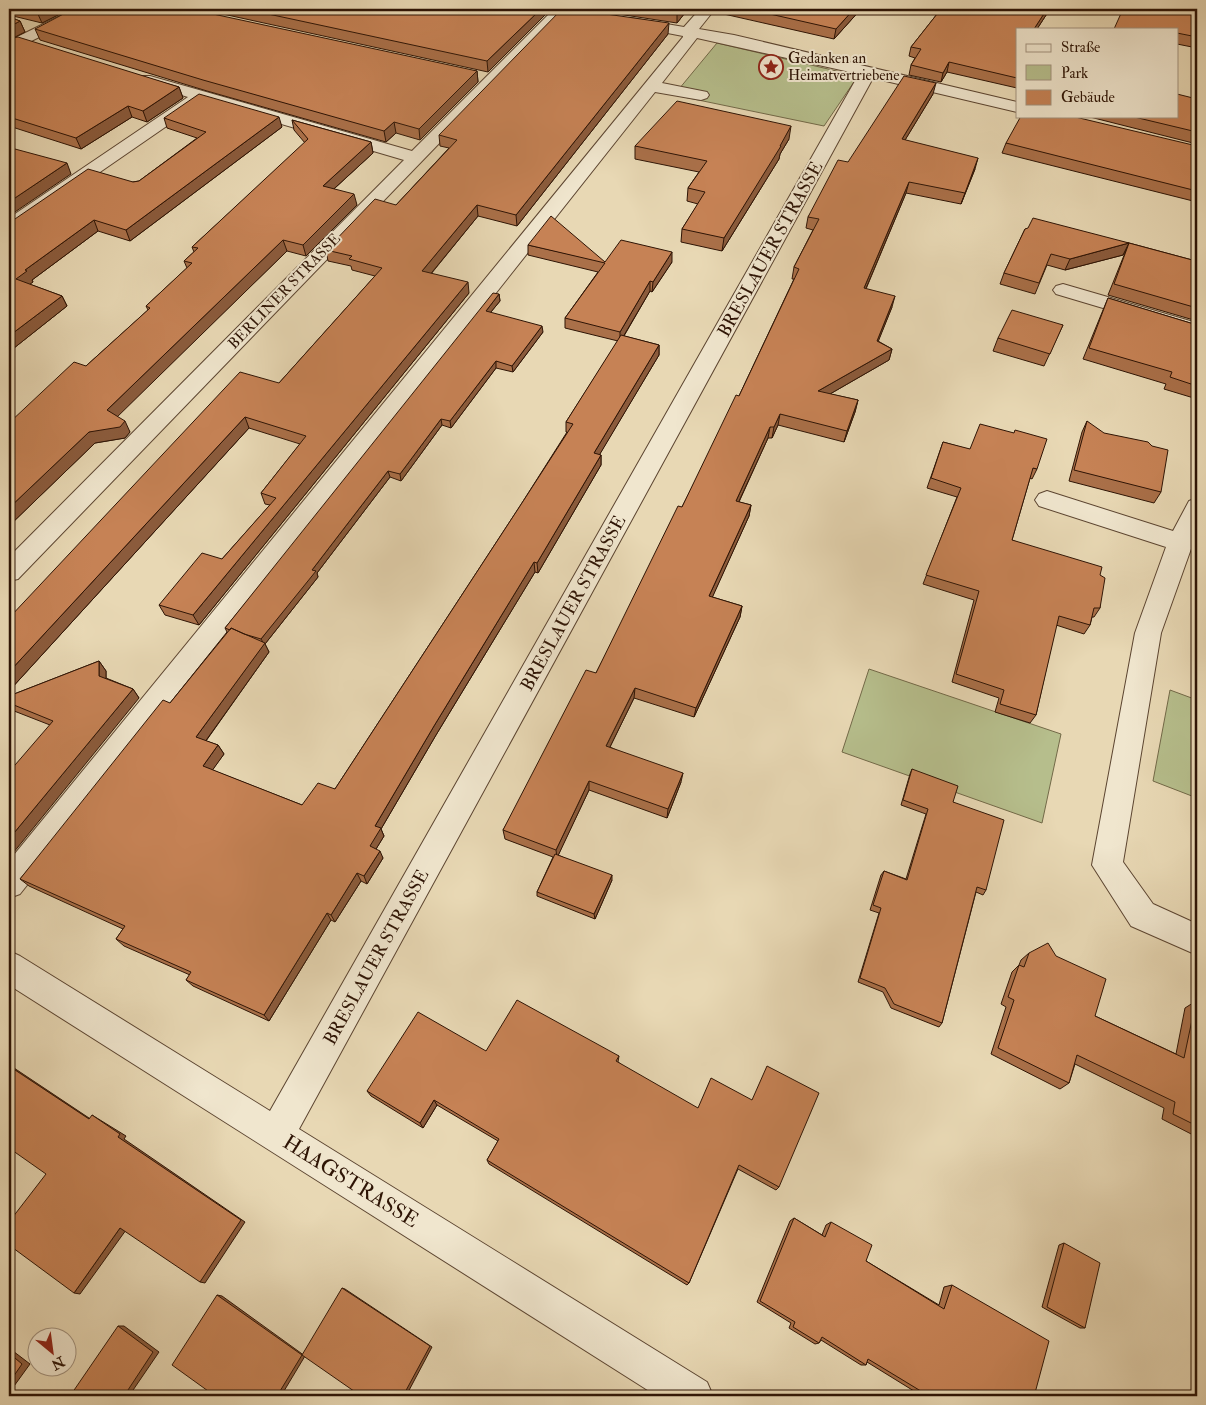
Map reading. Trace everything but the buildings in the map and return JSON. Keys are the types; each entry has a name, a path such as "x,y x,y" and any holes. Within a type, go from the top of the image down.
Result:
{"street":[{"path":"15,44 85,9"},
{"path":"9,884 690,38 692,26 708,9"},
{"name":"BERLINER STRASSE","path":"9,572 414,157 482,77 562,11"},
{"path":"616,19 691,31 1016,107"},
{"path":"25,25 42,30"},
{"path":"15,44 42,47"},
{"name":"BRESLAUER STRASSE","path":"277,1134 868,72"},
{"path":"126,73 414,157"},
{"path":"651,86 701,95"},
{"path":"9,226 200,96"},
{"path":"1063,290 1197,330"},
{"path":"1047,500 1180,542"},
{"path":"1197,507 1180,542 1148,633 1107,865 1142,915 1197,940"},
{"name":"HAAGSTRASSE","path":"9,967 693,1396"}],"green space":[{"path":"717,43 858,76 824,126 674,95"},
{"path":"869,669 1061,734 1042,823 842,752"},
{"path":"1170,690 1197,700 1197,798 1153,781"}],"place":[{"name":"Gedanken an Heimatvertriebene","path":"771,67"}]}
